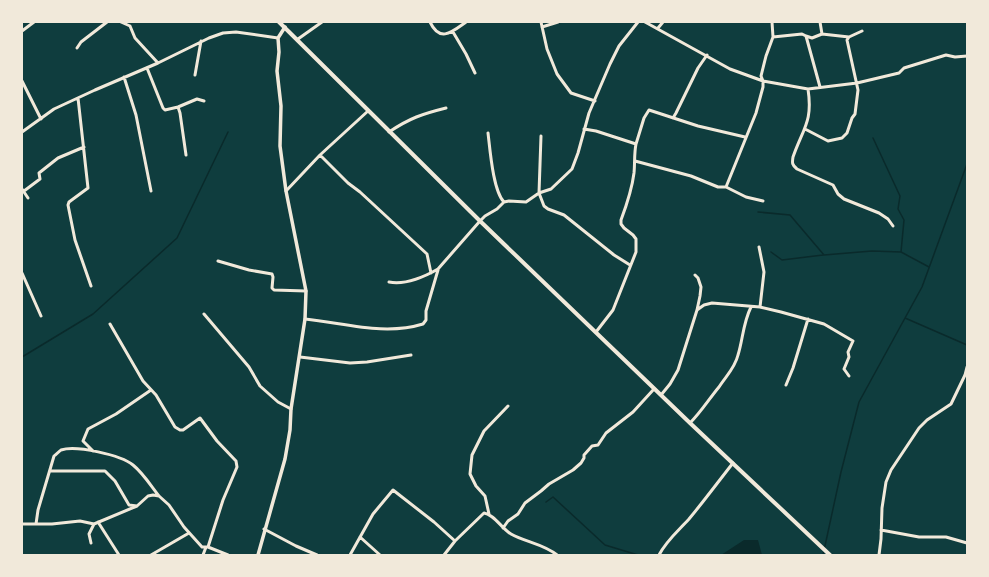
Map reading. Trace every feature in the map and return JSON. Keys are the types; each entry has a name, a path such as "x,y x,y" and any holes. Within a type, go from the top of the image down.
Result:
{"main road":[{"path":"279,22 298,39 368,111 480,221 654,389 830,555"}],"street":[{"path":"22,31 34,22"},
{"path":"77,48 81,42 107,22"},
{"path":"121,22 130,26 135,38 158,63"},
{"path":"130,26 134,22"},
{"path":"298,39 322,22"},
{"path":"430,22 434,29 439,34 443,35 453,32 466,22"},
{"path":"541,22 546,49 551,62 567,89 571,93 595,101"},
{"path":"542,28 558,22"},
{"path":"389,282 396,284 431,273 438,269 480,221 504,202 526,202 539,193 551,189 572,169 584,129 618,46 638,22"},
{"path":"645,22 730,69 764,81 808,89 857,83 899,73 904,68 946,56 967,56"},
{"path":"658,28 663,22"},
{"path":"726,187 756,112 764,81 761,76 773,37 772,22"},
{"path":"820,22 822,34"},
{"path":"258,555 264,529 286,459 291,409 305,319 306,291 286,191 280,146 281,106 278,71 278,38 285,27"},
{"path":"773,37 802,34 812,38 822,34 848,37 862,31"},
{"path":"22,132 54,109 158,63 201,41 230,32 278,38"},
{"path":"453,32 475,73"},
{"path":"806,36 820,87"},
{"path":"805,129 828,140 842,138 847,134 852,118 855,114 857,96 857,83 848,46 848,37"},
{"path":"195,75 201,41"},
{"path":"673,118 698,68 707,55"},
{"path":"147,68 165,110 178,107 198,98 204,101"},
{"path":"124,77 136,114 151,190"},
{"path":"22,81 41,119"},
{"path":"808,89 810,110 805,129 796,148 792,162 793,166 833,185 838,194 844,199 879,213 888,219 893,226"},
{"path":"78,98 88,188 69,202 68,205 75,240 91,286"},
{"path":"178,107 186,155"},
{"path":"390,132 405,121 446,108"},
{"path":"596,332 613,310 636,252 636,239 624,228 621,224 621,220 631,189 636,144 647,112 652,110 698,126 745,137"},
{"path":"286,191 320,155 368,111"},
{"path":"584,129 596,131 636,144"},
{"path":"488,133 494,175 500,198 504,202"},
{"path":"540,136 539,193 544,206 564,215 614,255 630,265"},
{"path":"28,198 23,190 40,179 39,173 58,158 84,147"},
{"path":"320,155 348,183 360,192 427,254 431,273"},
{"path":"635,161 691,176 718,187 726,187 746,197 763,201"},
{"path":"759,247 764,272 760,307"},
{"path":"218,261 249,270 272,274 272,288 274,290 306,291"},
{"path":"305,319 387,330 423,324 426,320 426,311 438,269"},
{"path":"22,273 41,316"},
{"path":"661,395 670,384 678,370 697,310 701,287 698,278 695,275"},
{"path":"697,310 704,305 712,303 760,307 824,324 853,341 848,352 849,357 844,369 849,376"},
{"path":"690,423 702,411 733,368 738,355 742,331 751,307"},
{"path":"204,314 245,362 260,386 278,402 291,409"},
{"path":"786,385 793,368 808,319"},
{"path":"110,324 143,381 160,400 175,427 183,430 200,418 236,461 237,467 235,473 223,500 203,555"},
{"path":"300,357 350,363 367,362 411,355"},
{"path":"879,555 882,508 886,482 891,470 919,428 927,420 951,404 966,375 967,367"},
{"path":"503,528 508,521 518,514 525,503 549,484 573,470 581,463 584,455 592,446 598,445 606,433 633,412 654,389"},
{"path":"93,451 83,441 88,429 116,414 151,390"},
{"path":"508,406 484,430 472,455 470,474 476,486 485,496 489,514 503,528 512,535 537,544 557,555"},
{"path":"36,524 38,510 54,456 62,450 76,449 93,451 116,456 132,465 158,496 169,505 189,533 202,547 207,547 228,555"},
{"path":"659,555 665,544 688,521 733,463"},
{"path":"50,471 105,470 115,481 129,505 137,506"},
{"path":"350,555 374,514 393,490 456,541"},
{"path":"91,543 89,534 94,524 137,506 148,496 158,496"},
{"path":"444,555 484,513 489,514"},
{"path":"22,524 80,521 94,524"},
{"path":"98,522 120,555"},
{"path":"264,529 317,555"},
{"path":"881,530 919,537 946,537 967,543"},
{"path":"150,555 189,533"},
{"path":"360,537 380,555"},
{"path":"447,552 450,555"}],"water":[{"path":"744,540 758,540 762,555 721,555"}],"waterway":[{"path":"22,357 93,314 177,238 228,132"},
{"path":"873,138 900,196 898,209 904,220 901,252"},
{"path":"823,555 841,472 859,402 922,287 967,164"},
{"path":"758,212 790,215 824,255 872,251 901,252 929,267"},
{"path":"771,252 782,260 823,255"},
{"path":"905,318 967,345"},
{"path":"546,502 553,497 605,545 638,555"}]}
